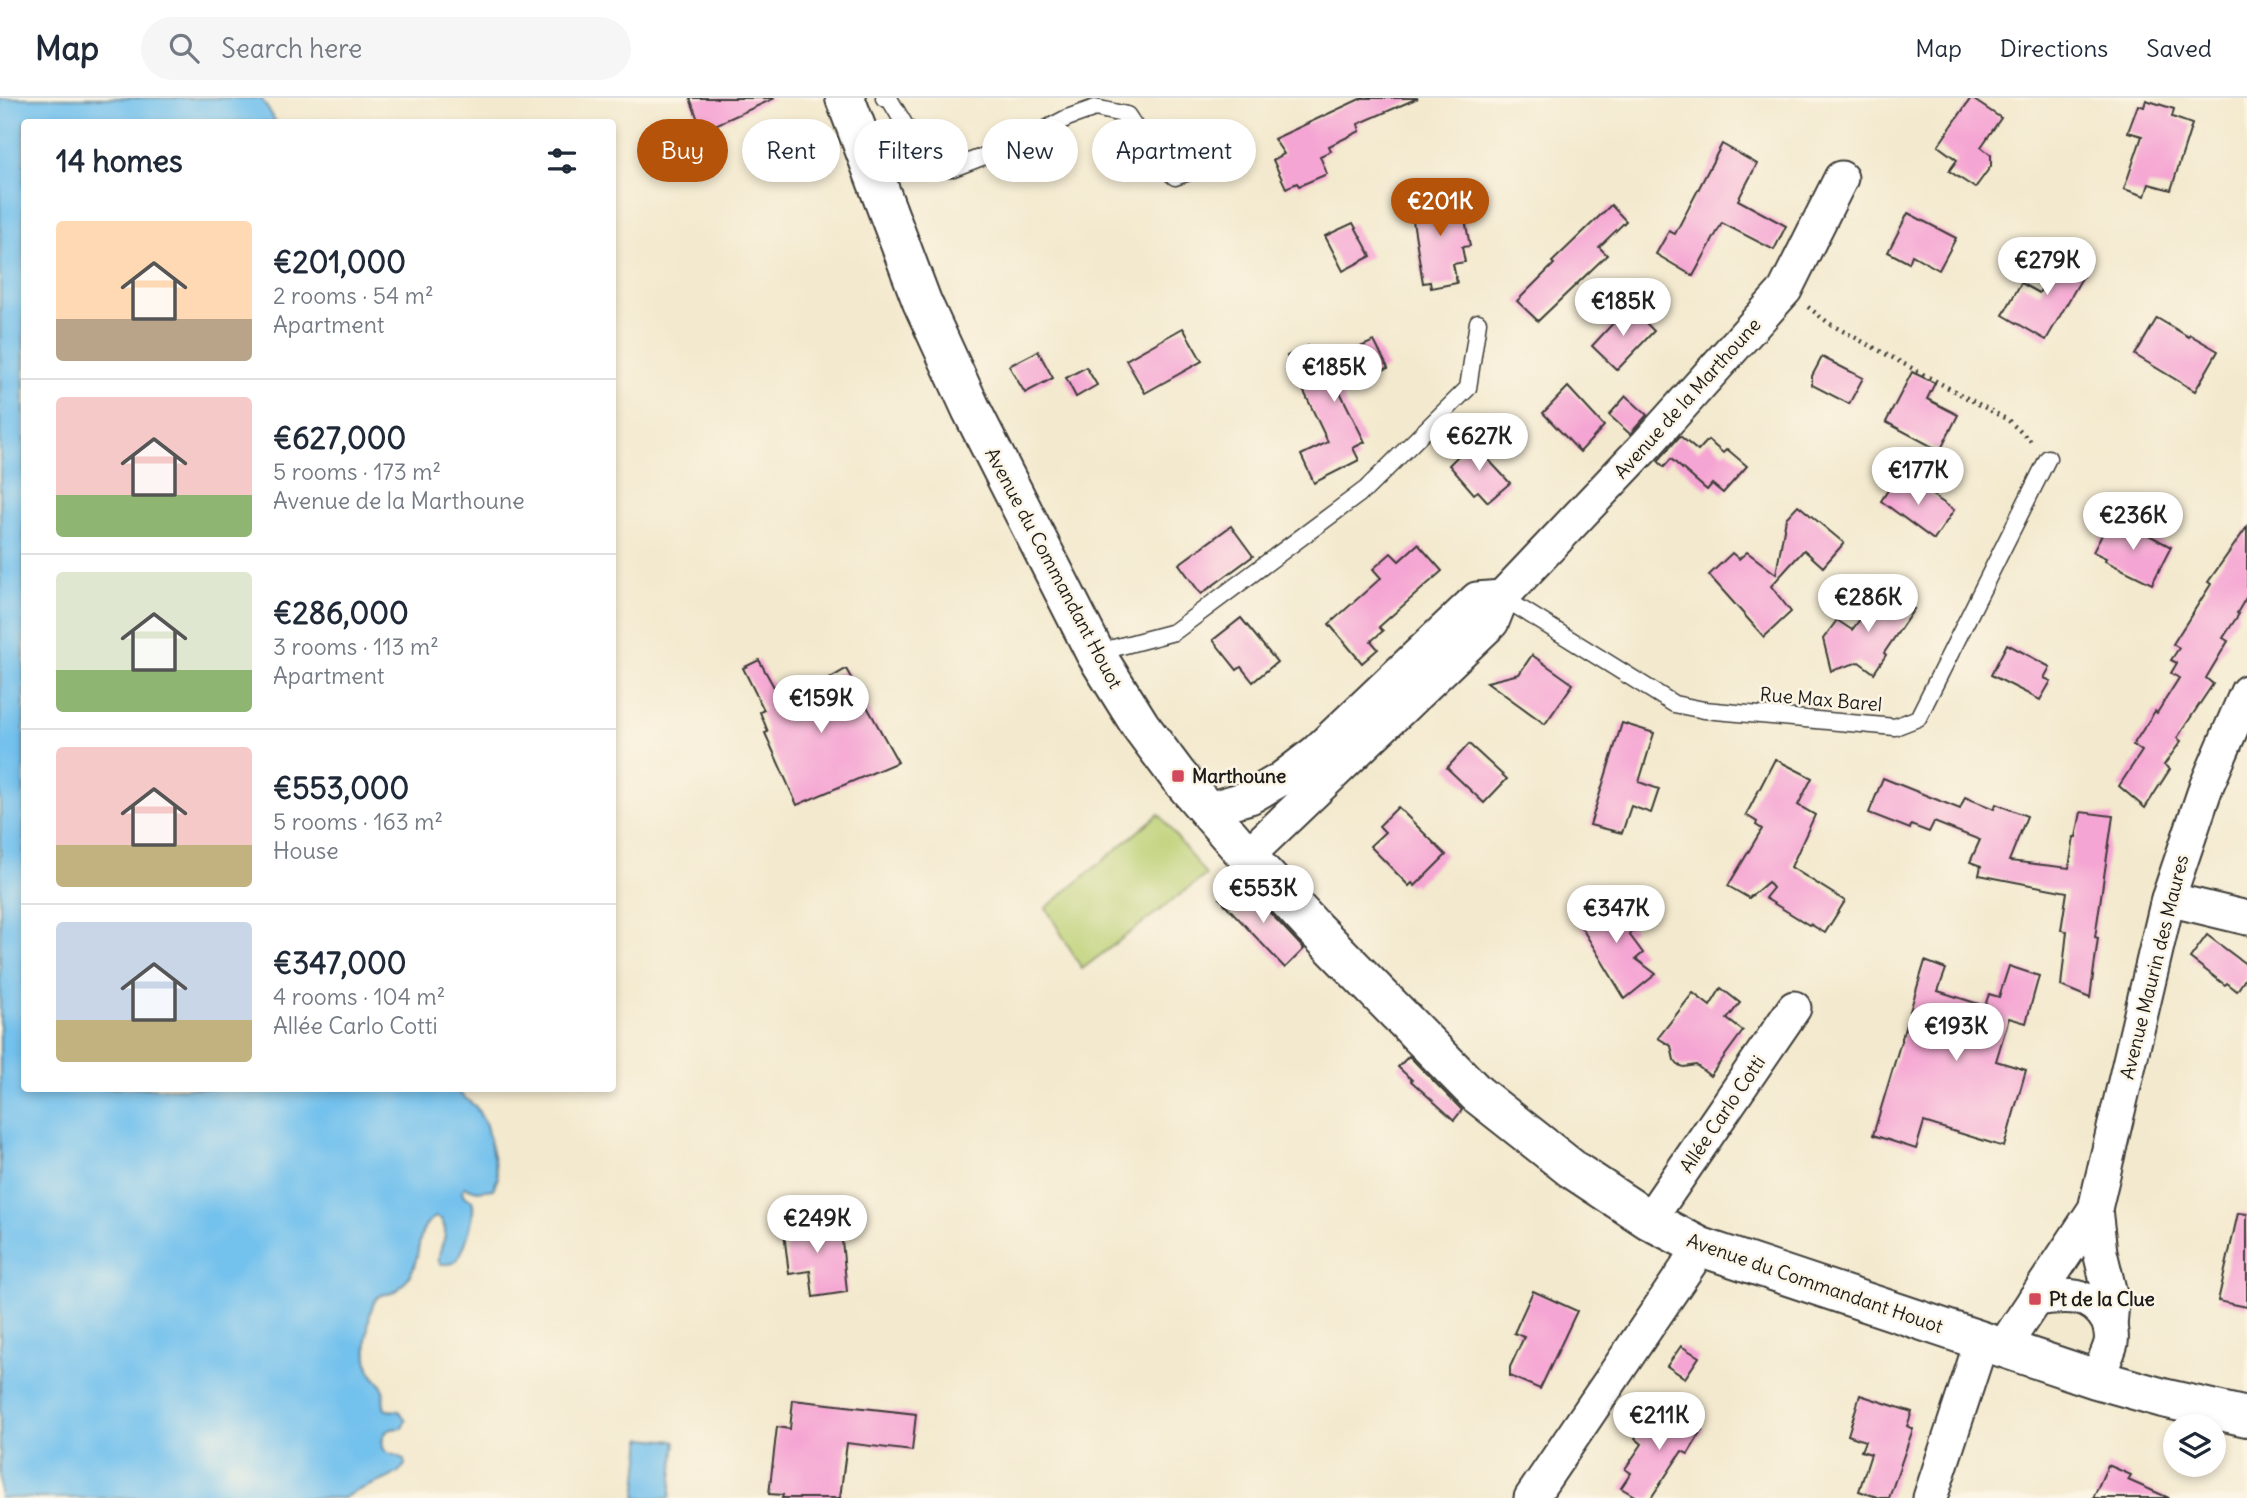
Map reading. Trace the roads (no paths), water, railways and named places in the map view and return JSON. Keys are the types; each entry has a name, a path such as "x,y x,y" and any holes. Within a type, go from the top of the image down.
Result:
{"main road":[{"name":"Avenue du Commandant Houot","path":"850,99 922,302 972,411 1095,653 1140,725 1247,856 1478,1094 1572,1168 1649,1220 1700,1247 2096,1379 2247,1417"}],"street":[{"name":"Avenue de la Marthoune","path":"1247,856 1492,622 1502,597 1647,444 1785,290 1842,178"},
{"path":"1211,814 1222,806 1251,797 1281,779 1316,752 1476,599 1502,597"},
{"name":"Avenue Maurin des Maures","path":"2096,1379 2112,1341 2112,1302 2100,1252 2095,1209 2168,899 2206,787 2247,692"},
{"path":"2168,899 2247,918"},
{"name":"Allée Carlo Cotti","path":"1649,1220 1794,1008"},
{"name":"Avenue Maurin des Maures","path":"1930,1498 1994,1345 2012,1334 2095,1209"},
{"path":"1531,1498 1700,1247"},
{"path":"2035,1299 2067,1294 2091,1302 2102,1310 2110,1327"}],"lane":[{"path":"884,98 890,100 922,160 934,169 953,168 1019,143 1067,118 1095,108 1127,115 1130,119"},
{"path":"1095,653 1174,632 1366,489 1468,388 1478,322"},
{"name":"Rue Max Barel","path":"1502,597 1674,704 1704,710 1895,727 1918,718 2048,458"}],"water":[{"path":"0,98 261,98 274,119 21,119 21,1092 458,1092 476,1107 486,1125 498,1178 493,1189 477,1191 465,1187 462,1191 464,1196 472,1200 473,1214 465,1243 457,1259 453,1263 439,1262 445,1232 441,1219 436,1217 422,1232 413,1269 402,1286 377,1298 374,1304 367,1346 369,1366 382,1386 386,1410 399,1411 406,1420 402,1428 386,1432 383,1438 386,1452 404,1460 405,1465 392,1476 344,1498 0,1498"},
{"path":"642,1438 676,1441 670,1498 636,1498"}],"place":[{"name":"Marthoune","path":"1178,776"},
{"name":"Pt de la Clue","path":"2035,1299"}]}
